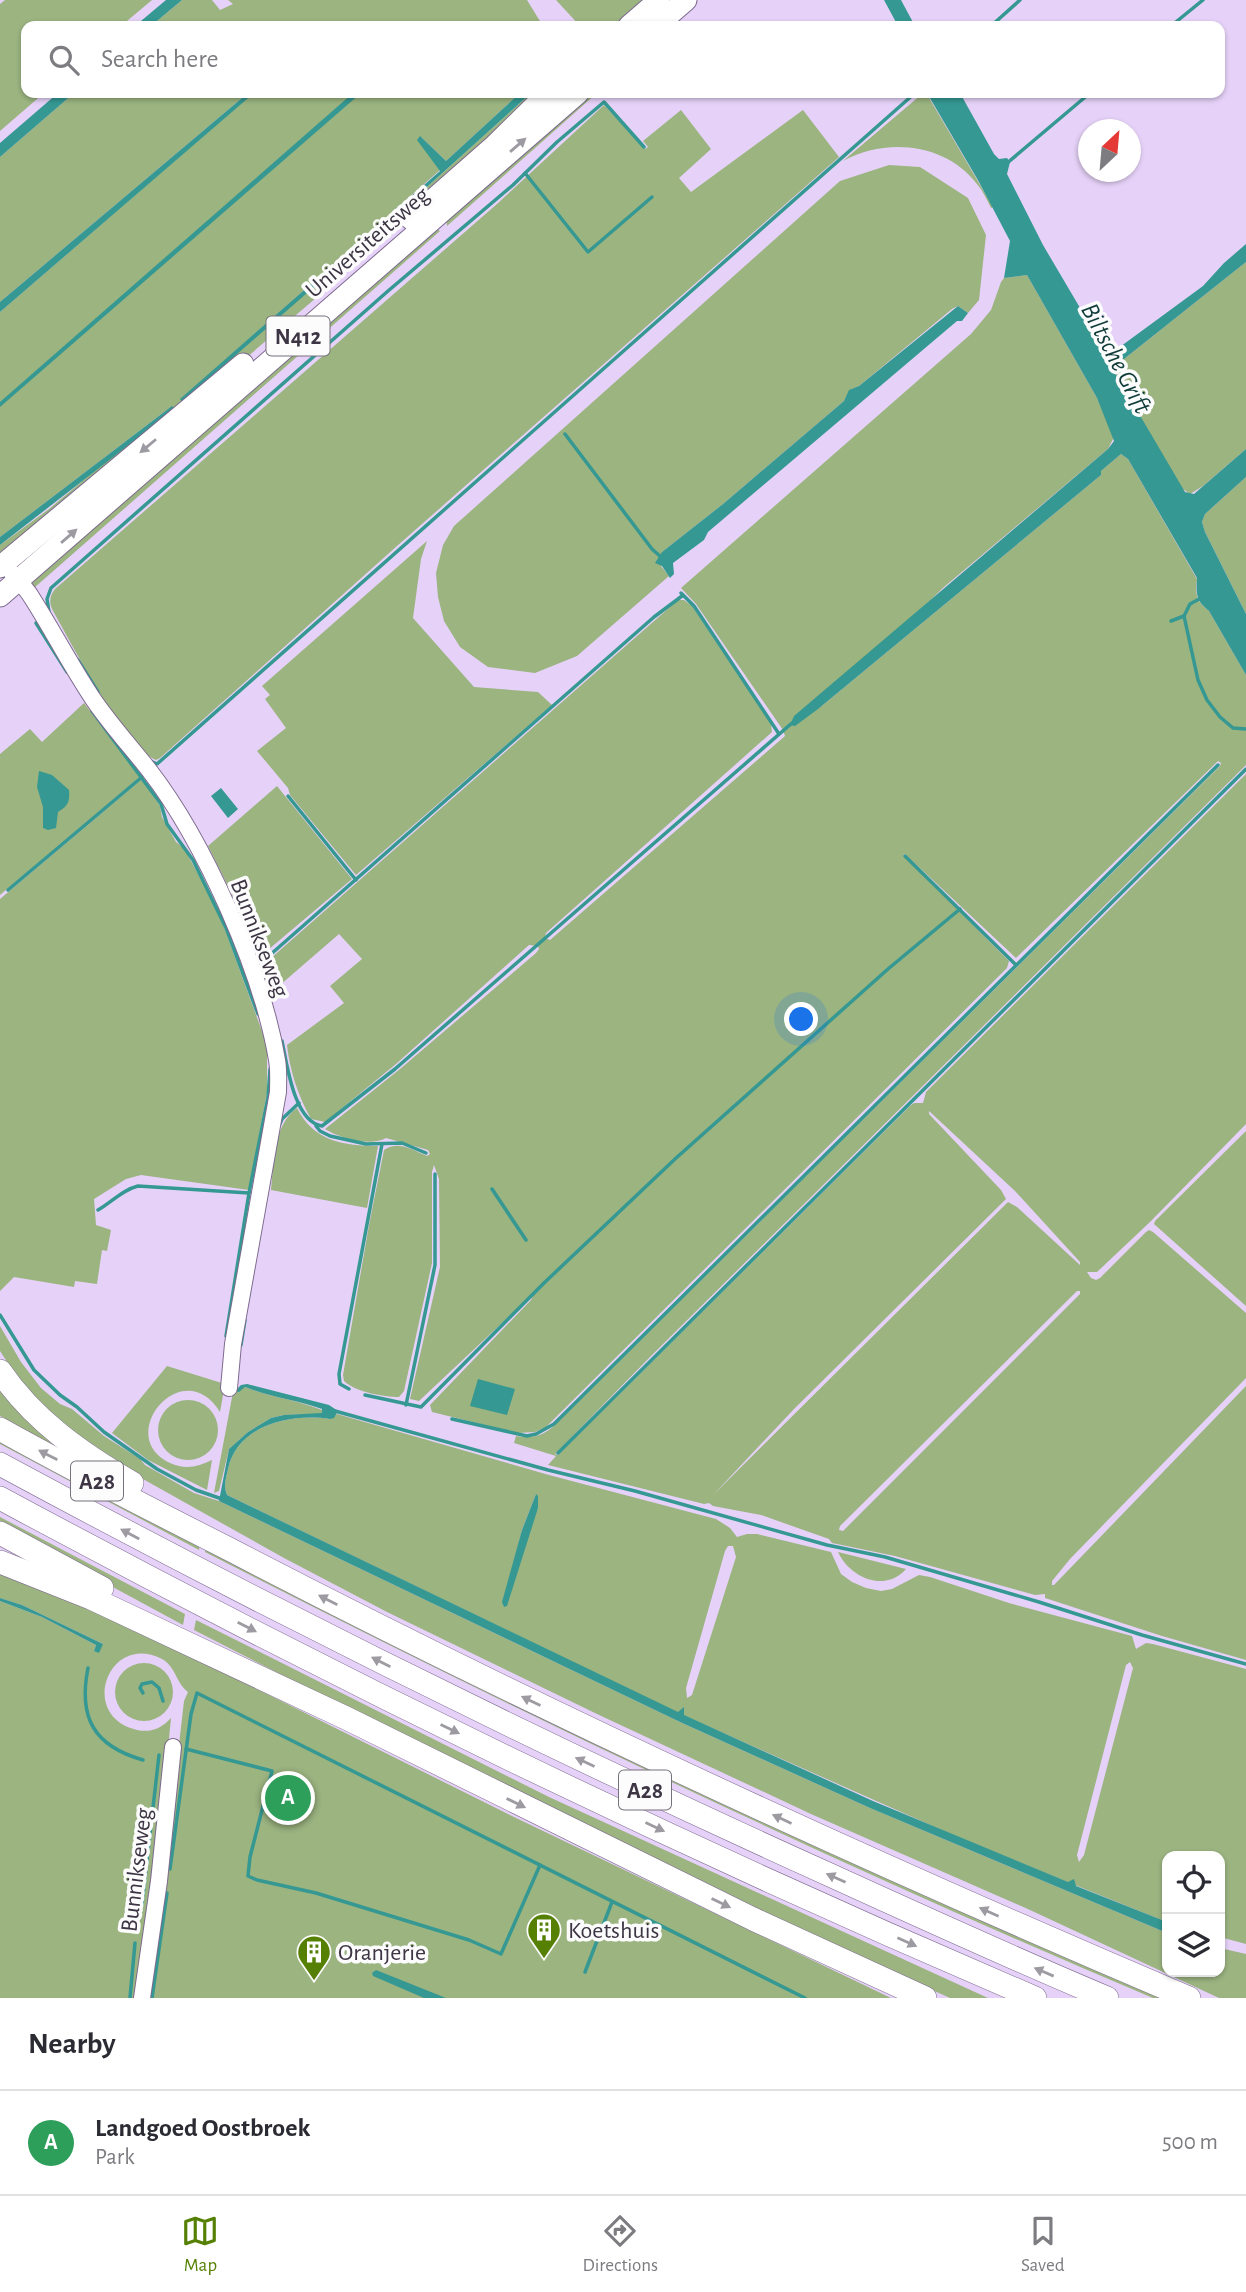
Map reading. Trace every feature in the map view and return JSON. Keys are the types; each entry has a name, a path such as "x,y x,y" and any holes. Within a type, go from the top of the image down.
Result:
{"highway":[{"name":"A28","path":"0,1371 27,1405 70,1443 288,1580"},
{"name":"A28","path":"0,1429 288,1580 634,1750 873,1861 1189,1998"},
{"name":"A28","path":"0,1464 250,1596 562,1751 1018,1961 1107,1998"},
{"name":"A28","path":"0,1498 284,1646 562,1783 850,1917 1035,1998"},
{"path":"0,1533 346,1718"},
{"path":"0,1562 91,1598 346,1718 728,1907 925,1998"}],"main road":[{"path":"635,21 659,0"},
{"path":"662,21 686,0"},
{"name":"Universiteitsweg","path":"2,565 341,281 493,147 543,98"},
{"name":"Universiteitsweg","path":"0,596 572,98"}],"street":[{"name":"Bunnikseweg","path":"2,565 31,596 91,696 117,734 149,771 200,854 231,916 271,1031 278,1063 278,1092 233,1344 229,1388"},
{"name":"Bunnikseweg","path":"142,1998 173,1747"}],"shaded area":[{"path":"5,0 152,0 127,21 21,21 21,98 38,98 0,131 0,4"},
{"path":"182,0 212,0 220,10 233,4 228,0 527,0 540,21 157,21"},
{"path":"556,0 648,0 623,21 575,21"},
{"path":"68,98 242,98 0,302 0,157"},
{"path":"247,98 515,98 446,161 421,137 440,170 180,400 377,232 525,98 539,98 276,332 0,561 0,545 49,509 172,406 0,537 0,312"},
{"path":"577,98 591,98 447,226 446,213"},
{"path":"917,98 929,98 993,207 991,208 979,187 964,170 932,152 896,147 860,153 843,161"},
{"path":"604,105 645,149 648,147 643,141 681,110 711,149 679,178 691,192 803,110 839,157 160,758 156,760 143,751 114,716 53,611 50,600 55,589 497,204"},
{"path":"889,165 920,167 968,198 986,235 979,300 968,313 958,306 952,309 859,386 850,390 844,401 662,552 661,566 669,576 577,656 535,673 488,667 460,647 444,621 436,573 443,545 454,526 840,181"},
{"path":"437,229 440,231 34,588 32,581"},
{"path":"1246,262 1246,449 1190,494 1180,487 1115,373 1119,363"},
{"path":"1027,275 1097,398 1114,437 1108,449 944,587 818,709 1101,475 1101,471 1121,454 1128,459 1197,579 1196,593 1201,604 1209,611 1246,675 1246,765 555,1454 558,1455 910,1106 923,1103 926,1092 1246,774 1246,1124 1097,1272 1087,1272 1091,1278 1100,1278 1146,1232 1153,1232 1246,1313 1246,1378 1070,1559 1052,1581 1052,1585 1246,1386 1246,1660 1045,1598 1045,1594 1035,1595 895,1556 832,1543 829,1539 761,1515 704,1504 548,1465 556,1456 514,1443 516,1436 538,1436 556,1424 1221,763 1218,761 1016,958 903,855 1009,961 1007,968 546,1427 535,1432 517,1433 432,1412 430,1405 531,1300 534,1293 419,1401 410,1399 440,1267 439,1179 434,1165 432,1263 404,1391 399,1397 378,1395 362,1391 344,1381 384,1150 400,1146 427,1156 430,1154 428,1150 386,1138 372,1142 355,1140 325,1129 536,953 538,946 529,945 396,1064 325,1122 311,1119 306,1110 295,1083 287,1045 344,1003 330,986 362,959 339,934 265,998 262,966 678,600 684,600 692,606 771,724 772,732 546,933 545,938 550,940 785,736 696,604 681,588 971,334 991,310 1004,278","holes":["929,1111 1015,1191 1080,1265 1017,1207 1008,1202 713,1495 794,1409 1006,1199 1001,1190","1080,1291 1080,1294 843,1531 839,1530 840,1526"]},
{"path":"1246,477 1246,614 1202,522 1205,514"},
{"path":"427,541 421,559 413,618 474,687 538,692 552,705 356,875 257,751 286,728 265,699 270,695 262,686"},
{"path":"84,703 140,777 0,895 0,754 30,729 42,742"},
{"path":"142,779 160,806 162,817 176,842 184,848 224,927 267,1045 267,1092 249,1190 141,1175 126,1179 94,1199 96,1225 111,1230 107,1251 102,1250 97,1284 75,1281 74,1287 14,1277 0,1291 0,899"},
{"path":"277,786 352,879 262,955 258,955 240,910 208,846"},
{"path":"297,1108 321,1135 342,1143 378,1146 367,1208 271,1190 279,1134 289,1115"},
{"path":"1246,1131 1246,1306 1154,1224"},
{"path":"0,1326 21,1362 41,1388 145,1465 194,1493 219,1501 680,1722 870,1808 1162,1931 1162,1971 811,1814 597,1714 387,1612 284,1558 134,1474 50,1415 15,1374 0,1351"},
{"path":"167,1366 225,1384 220,1412 205,1396 189,1391 173,1395 160,1405 151,1419 149,1435 154,1451 170,1463 191,1467 212,1460 207,1490 148,1460 112,1433"},
{"path":"0,1381 87,1464 0,1416"},
{"path":"245,1387 322,1410 322,1414 271,1418 248,1432 229,1449 219,1491 214,1493 233,1392"},
{"path":"188,1400 205,1405 213,1413 218,1430 213,1447 205,1455 188,1460 171,1455 163,1447 158,1430 163,1413 171,1405"},
{"path":"337,1414 549,1475 716,1519 730,1528 737,1537 757,1534 831,1552 841,1574 866,1588 881,1591 892,1589 919,1575 930,1577 1009,1603 1132,1636 1136,1649 1146,1643 1153,1644 1246,1669 1246,1944 1225,1938 1225,1851 1162,1851 1162,1920 971,1843 678,1713 227,1495 225,1489 228,1469 233,1454 242,1442 268,1425 299,1418 330,1419","holes":["536,1494 538,1508 514,1563 522,1530","728,1546 733,1546 736,1557 692,1695 687,1698 686,1688","1130,1662 1133,1668 1084,1855 1079,1862 1077,1855 1126,1665"]},
{"path":"0,1435 200,1541 199,1550 0,1444"},
{"path":"0,1517 185,1614 183,1625 0,1526"},
{"path":"206,1544 1178,1998 1153,1998 913,1893 675,1784 439,1670 205,1552"},
{"path":"838,1552 906,1569 888,1580 869,1579 851,1569"},
{"path":"0,1573 179,1650 514,1817 891,1998 150,1998 184,1701 188,1692 167,1662 143,1653 127,1656 115,1665 107,1679 105,1694 108,1709 119,1722 137,1730 156,1729 171,1718 155,1882 143,1934 145,1944 139,1998 0,1998 0,1601 42,1617 96,1645 94,1651 103,1644 22,1605 0,1598"},
{"path":"196,1620 549,1797 988,1998 950,1998 798,1930 382,1726 194,1630"},
{"path":"138,1663 150,1663 160,1667 169,1676 173,1698 165,1713 150,1721 138,1721 128,1717 119,1708 115,1698 115,1686 119,1676 128,1667"},
{"path":"1225,1949 1246,1954 1246,1998 1219,1998 1174,1977 1225,1977"}],"water":[{"path":"166,0 182,0 157,21 141,21"},
{"path":"884,0 901,0 912,21 895,21"},
{"path":"52,98 68,98 0,157 0,143"},
{"path":"242,98 248,98 0,312 0,302"},
{"path":"347,98 355,98 0,407 0,402"},
{"path":"515,98 525,98 182,402 180,399 440,171 417,140 420,136 446,161"},
{"name":"Biltsche Grift","path":"930,98 963,98 994,154 999,159 1007,158 1010,162 1007,174 1043,245 1106,352 1113,352 1203,286 1246,244 1246,262 1119,363 1115,373 1185,492 1194,494 1246,449 1246,477 1205,514 1202,522 1246,614 1246,675 1209,611 1199,600 1197,578 1128,459 1121,454 1101,471 1101,475 818,709 795,726 790,725 794,716 1108,449 1114,441 1097,398 1027,275 1004,278 1010,241"},
{"path":"958,306 968,313 962,321 957,321 708,532 704,540 673,563 674,574 670,578 662,566 655,563 662,552 844,401 849,390 859,386"},
{"path":"172,406 175,409 0,545 0,537"},
{"path":"39,771 52,775 69,790 68,803 58,812 56,828 48,830 43,828 43,807 37,787"},
{"path":"221,788 238,809 228,818 211,796"},
{"path":"478,1379 515,1389 507,1415 470,1406"},
{"path":"247,1384 329,1405 338,1411 334,1418 330,1419 299,1418 268,1425 254,1432 233,1454 225,1482 227,1495 678,1712 684,1707 684,1715 873,1801 1068,1882 1074,1879 1076,1886 1162,1920 1162,1931 870,1808 680,1722 219,1501 229,1449 248,1432 271,1418 322,1413 322,1409 245,1387 239,1392 235,1391 241,1385"},
{"path":"536,1494 538,1508 507,1606 504,1607 502,1602 522,1530"},
{"path":"0,1598 22,1605 103,1644 99,1653 94,1651 96,1645 42,1617 0,1601"},
{"path":"376,1970 446,1998 424,1998 373,1976 372,1973"}],"waterway":[{"path":"997,21 1020,0"},
{"path":"1177,21 1203,0"},
{"path":"148,760 157,764 909,98"},
{"path":"1006,164 1084,98"},
{"path":"49,612 47,599 51,588 388,291 513,185 557,142 604,102 644,147"},
{"path":"525,173 588,252 652,197"},
{"path":"565,434 652,549 661,557"},
{"path":"681,593 694,606 779,734"},
{"path":"256,962 262,962 654,617 682,596"},
{"path":"1201,598 1190,604 1184,616 1198,680 1207,700 1220,717 1233,728 1246,729"},
{"path":"1171,621 1184,616"},
{"path":"36,623 67,672"},
{"path":"78,660 98,692"},
{"path":"92,711 161,804 167,824 193,860 226,928 258,1014"},
{"path":"282,1041 289,1077 298,1103 312,1122 322,1126 395,1069 792,723"},
{"path":"452,1419 527,1436 554,1424 1218,765"},
{"path":"558,1453 1246,769"},
{"path":"8,890 142,777"},
{"path":"288,796 356,880"},
{"path":"905,856 1015,964"},
{"path":"365,1395 421,1407 544,1283 675,1159 888,969 960,909"},
{"path":"249,1193 268,1097 270,1069"},
{"path":"279,1126 282,1119 299,1103"},
{"path":"316,1126 330,1136 366,1144 402,1143 426,1153"},
{"path":"349,1389 340,1384 339,1374 382,1144"},
{"path":"406,1405 435,1265 435,1174"},
{"path":"98,1210 122,1193 138,1186 249,1193 226,1336"},
{"path":"492,1189 526,1240"},
{"path":"0,1315 34,1370 104,1432 157,1469 196,1490 222,1499"},
{"path":"241,1345 245,1320"},
{"path":"335,1411 827,1545 885,1557 1246,1664"},
{"path":"88,1668 85,1702 93,1727 112,1747 143,1760"},
{"path":"143,1693 140,1688 142,1684 152,1682 159,1688 163,1701"},
{"path":"170,1869 191,1714 197,1693 805,1998"},
{"path":"186,1749 272,1771 250,1857 248,1876 257,1880 316,1893 469,1940 501,1954 540,1865"},
{"path":"138,1919 159,1755"},
{"path":"152,1998 167,1893"},
{"path":"585,1972 612,1902"},
{"path":"130,1998 135,1943"}],"place":[{"name":"Landgoed Oostbroek","path":"288,1798"},
{"name":"Koetshuis","path":"544,1960"},
{"name":"Oranjerie","path":"314,1982"}]}
